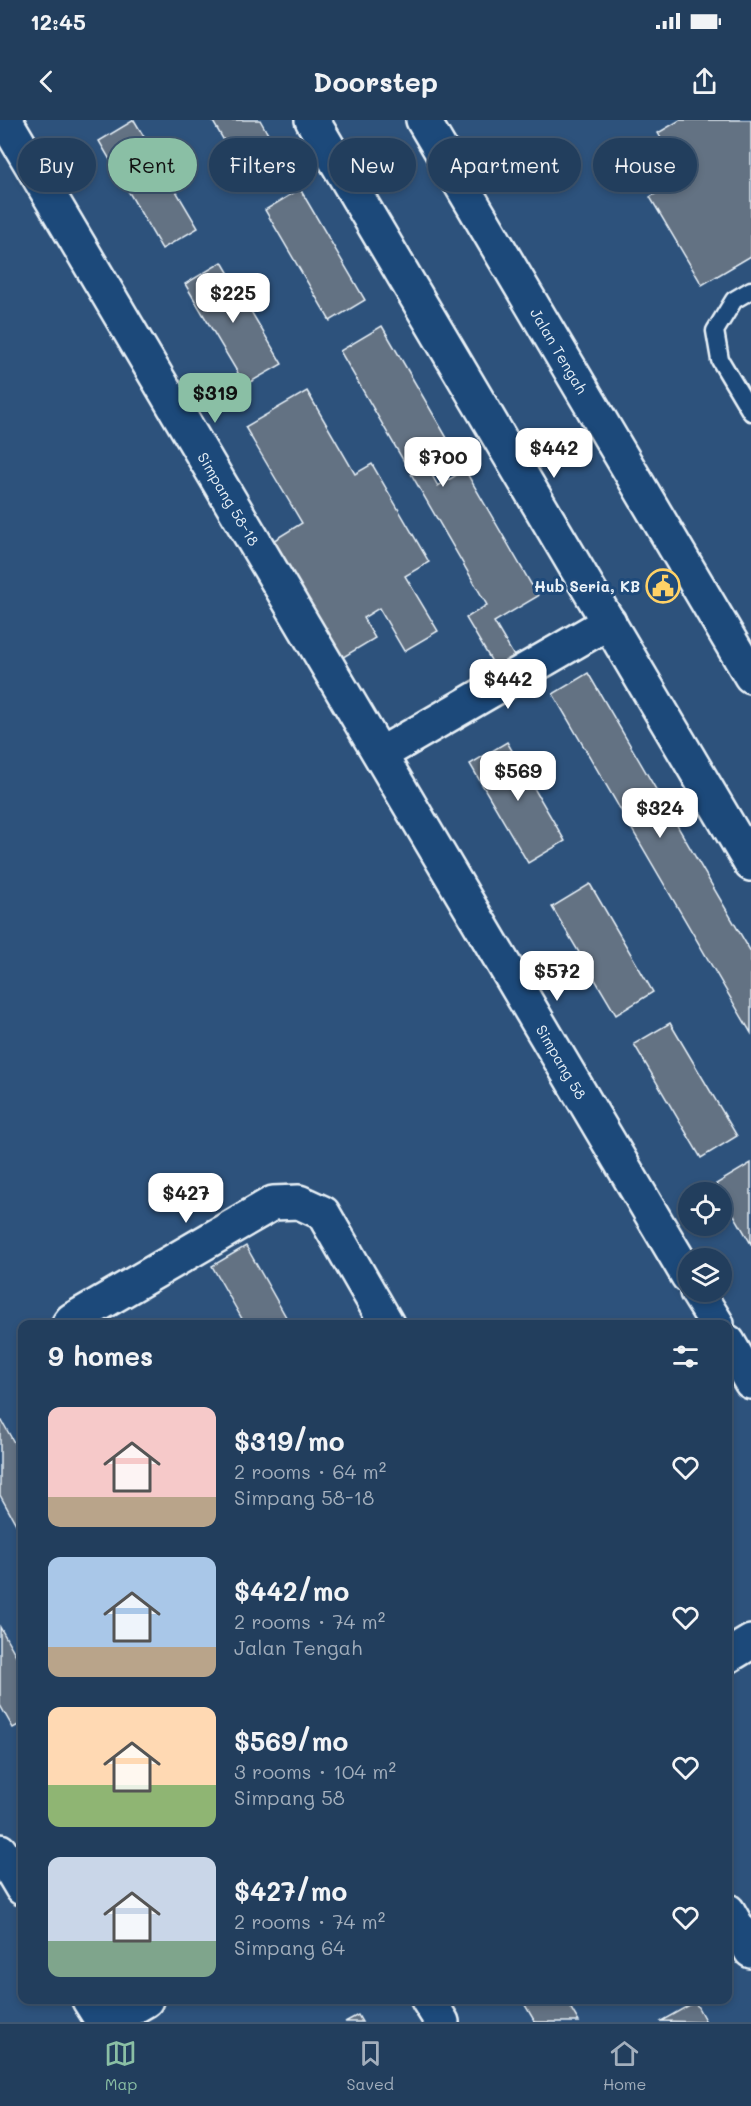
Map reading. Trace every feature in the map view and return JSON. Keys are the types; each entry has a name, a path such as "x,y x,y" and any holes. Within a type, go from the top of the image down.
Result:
{"street":[{"name":"Simpang 58-18","path":"5,120 381,753"},
{"path":"312,120 751,864"},
{"name":"Jalan Tengah","path":"423,120 751,676"},
{"path":"381,753 609,622"},
{"name":"Simpang 58","path":"381,753 678,1259"},
{"path":"72,1320 273,1203 299,1202 322,1213 385,1320"},
{"path":"704,1302 715,1320"},
{"path":"732,1349 751,1382"},
{"path":"732,1654 751,1642"},
{"path":"0,1851 18,1881"},
{"path":"732,1918 751,1951"},
{"path":"92,2004 103,2022"},
{"path":"108,2022 139,2004"},
{"path":"431,2004 442,2022"}],"lane":[{"path":"751,290 734,300 715,331 720,360 751,412"}],"building":[{"path":"134,120 145,138 108,138 108,156 99,141"},
{"path":"212,120 260,120 270,138 222,138"},
{"path":"680,120 751,120 751,256 702,285 650,197 658,192 697,192 697,138 661,138 658,133"},
{"path":"129,192 177,192 198,228 162,249"},
{"path":"295,192 302,192 365,300 330,321 265,210"},
{"path":"222,262 282,364 245,385 185,284"},
{"path":"382,326 447,438 420,454 438,486 465,470 538,596 494,622 514,656 495,667 466,618 487,605 340,351"},
{"path":"307,391 355,474 372,464 429,562 405,576 438,631 404,651 379,608 363,618 375,638 340,659 271,542 302,523 245,427"},
{"path":"588,673 751,952 751,1033 553,694"},
{"path":"507,742 565,841 528,863 470,764"},
{"path":"590,884 653,992 616,1015 552,907"},
{"path":"670,1023 737,1136 701,1158 634,1044"},
{"path":"751,1163 751,1244 732,1211 732,1182 719,1182"},
{"path":"246,1246 288,1320 243,1320 212,1266"},
{"path":"2,1421 18,1450 18,1528 0,1495 0,1422"},
{"path":"0,1627 18,1659 18,1725 13,1728 0,1705"},
{"path":"524,2004 568,2004 579,2022 535,2022"},
{"path":"691,2004 696,2004 706,2022 661,2021"},
{"path":"358,2015 362,2022 345,2022"}],"place":[{"name":"Hub Seria, KB","path":"663,586"}]}
